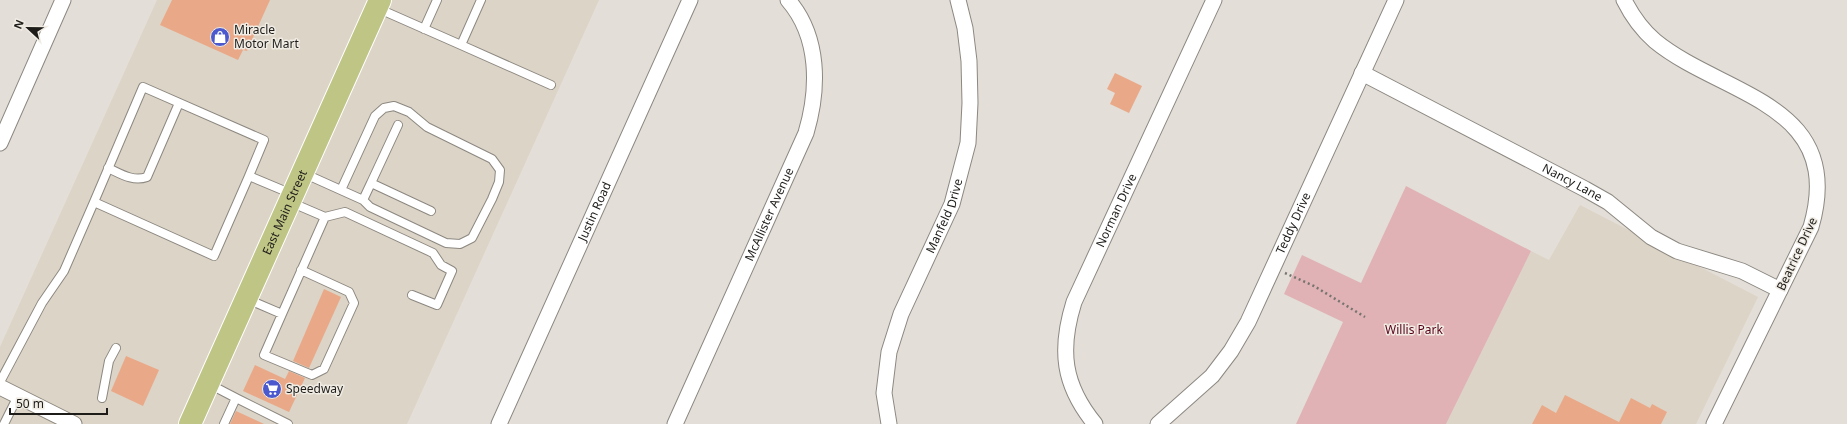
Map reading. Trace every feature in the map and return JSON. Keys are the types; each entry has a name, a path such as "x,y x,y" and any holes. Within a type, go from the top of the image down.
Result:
{"main road":[{"name":"East Main Street","path":"190,424 379,4"}],"street":[{"path":"0,143 63,0"},
{"name":"Justin Road","path":"499,424 690,0"},
{"name":"McAllister Avenue","path":"675,424 806,133 812,112 815,93 815,68 810,44 802,23 788,0"},
{"name":"Manfeld Drive","path":"889,424 884,393 889,352 901,314 952,204 968,143 970,103 969,61 966,28 958,0"},
{"name":"Norman Drive","path":"1095,424 1077,398 1068,377 1065,359 1067,323 1074,302 1214,0"},
{"name":"Teddy Drive","path":"1158,424 1212,376 1231,351 1248,322 1396,0"},
{"name":"Beatrice Drive","path":"1624,0 1642,30 1674,54 1782,111 1800,127 1810,142 1817,158 1821,175 1820,199 1811,227 1714,424"},
{"name":"Nancy Lane","path":"1362,73 1585,189 1608,202 1651,237 1677,251 1742,271 1780,290"},
{"path":"0,387 74,424"}],"lane":[{"path":"424,29 437,0"},
{"path":"461,45 481,0"},
{"path":"379,4 424,29 551,86"},
{"path":"0,382 42,303 64,272 143,87 264,140 214,256 94,202"},
{"path":"108,168 131,178 140,179 147,177 179,103"},
{"path":"303,173 363,200 370,207 446,243 460,244 472,238 492,199 499,182 500,170 492,159 428,127 409,112 394,106 384,108 375,116 341,190"},
{"path":"363,200 398,125"},
{"path":"249,176 325,218 345,212 433,252 441,265 452,271 437,305 412,295"},
{"path":"371,183 431,211"},
{"path":"301,270 350,292 354,303 324,369 312,375 264,354 301,270 325,218"},
{"path":"246,298 282,314"},
{"path":"102,398 109,361 116,348"},
{"path":"208,384 288,424"},
{"path":"4,424 18,396"},
{"path":"224,424 236,398"}],"path":[{"path":"1273,268 1314,286 1365,316"}],"shaded area":[{"path":"157,0 599,0 407,424 0,424 0,347"},
{"path":"1580,205 1758,297 1696,424 1446,424 1531,251 1549,260"}],"green space":[{"name":"Willis Park","path":"1406,186 1531,251 1446,424 1296,424 1343,322 1284,294 1302,255 1361,283"}],"building":[{"name":"Miracle Motor Mart","path":"172,0 270,0 247,51 243,50 238,60 160,25"},
{"path":"1115,73 1142,86 1129,113 1110,104 1115,93 1107,89"},
{"path":"324,289 341,297 309,368 293,361"},
{"path":"126,356 159,370 143,406 111,391"},
{"name":"Speedway","path":"255,365 285,379 289,371 305,378 289,412 243,391"},
{"path":"1565,395 1619,422 1631,398 1650,408 1652,404 1667,412 1661,424 1532,424 1542,405 1556,413"},
{"name":"Speedway","path":"236,411 264,424 230,424"}],"place":[{"name":"Miracle Motor Mart","path":"220,37"},
{"name":"Speedway","path":"272,389"}]}
